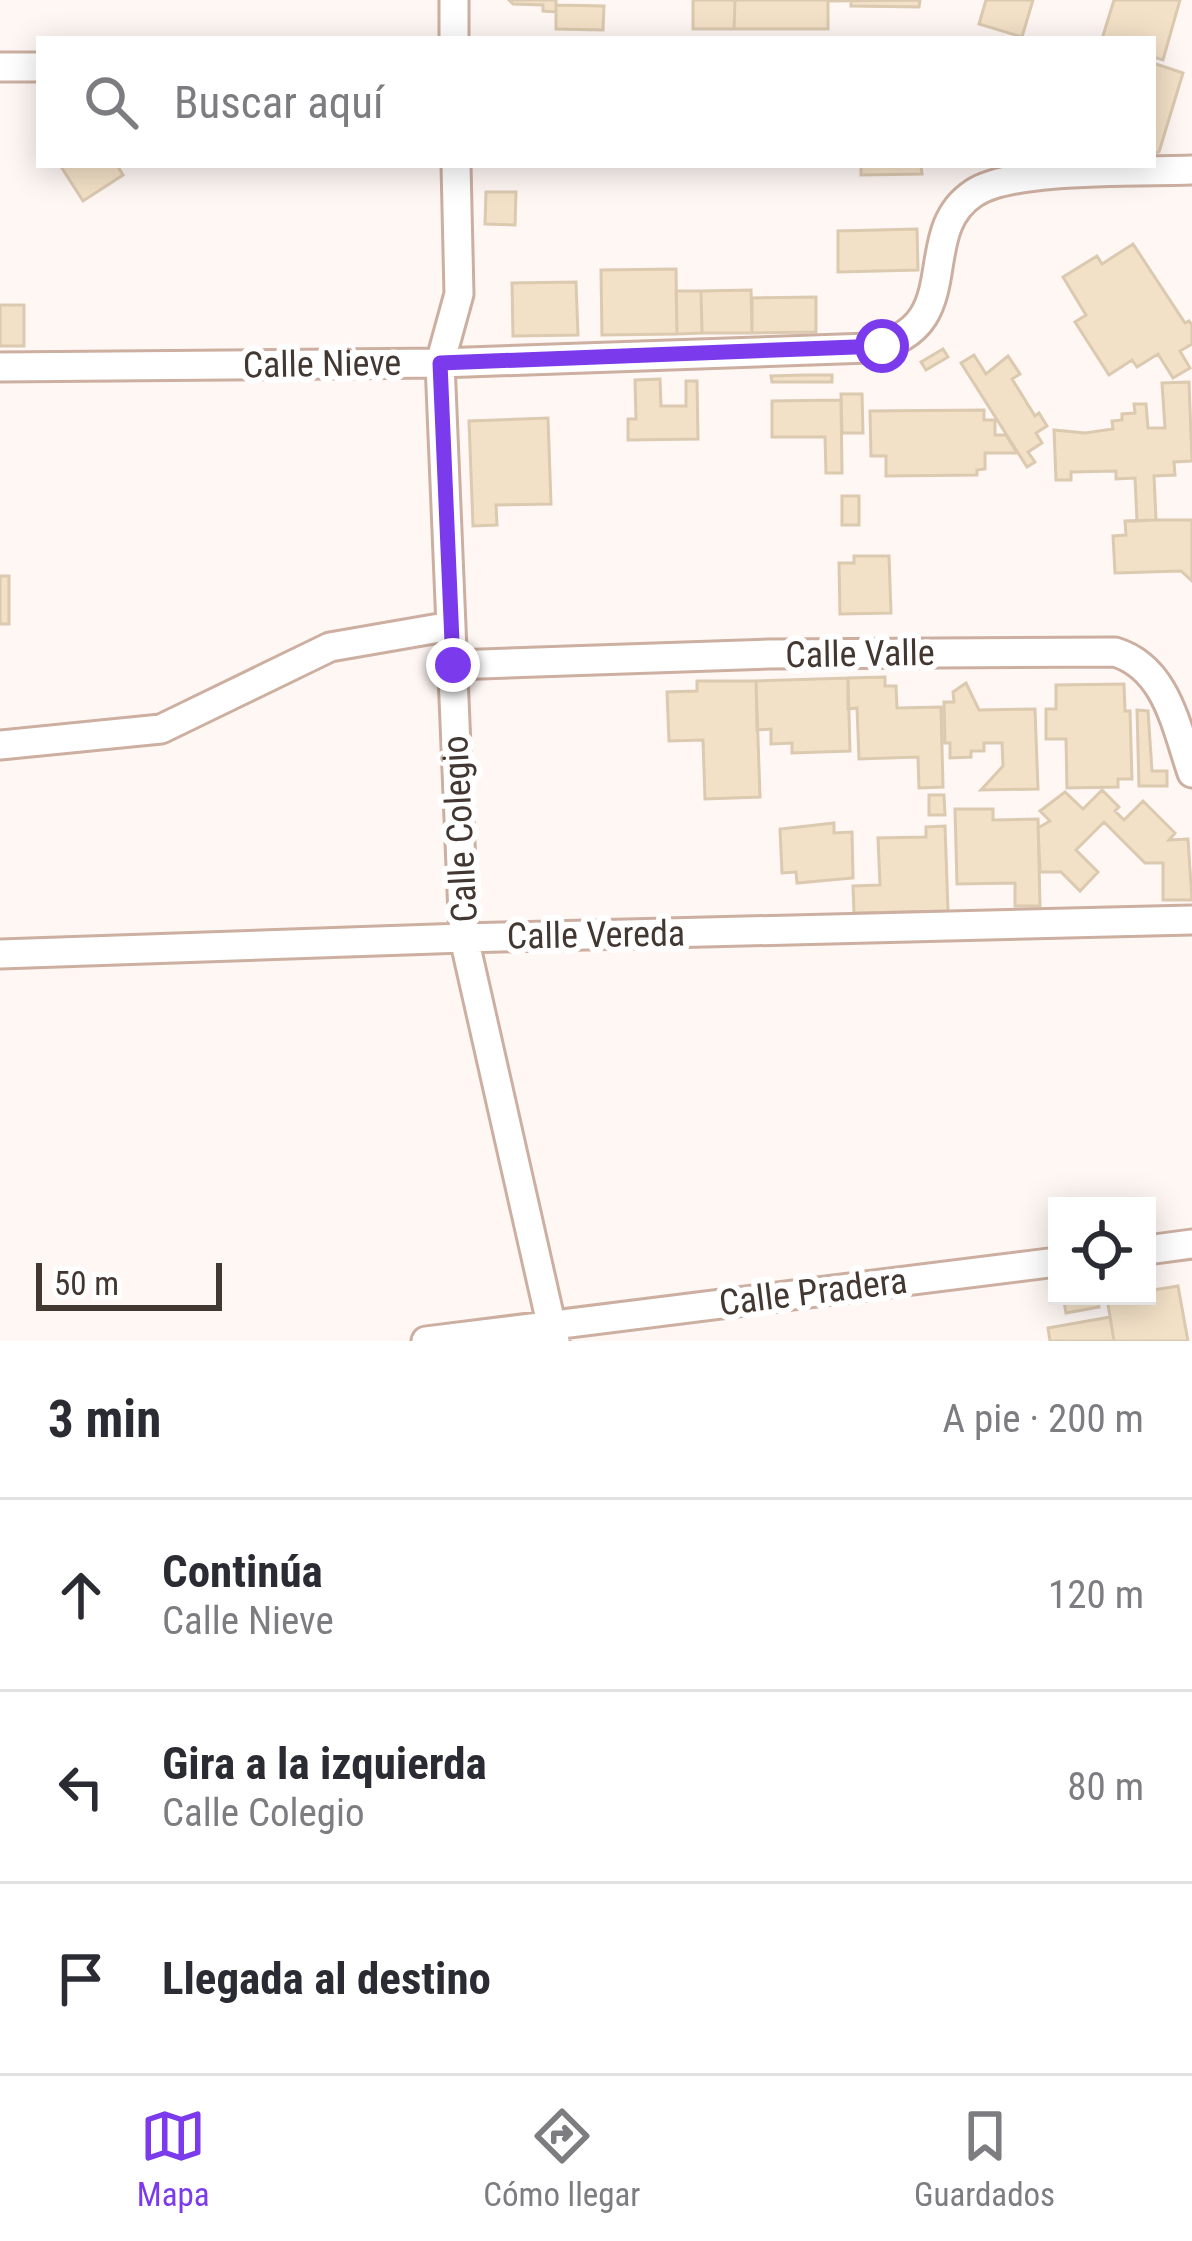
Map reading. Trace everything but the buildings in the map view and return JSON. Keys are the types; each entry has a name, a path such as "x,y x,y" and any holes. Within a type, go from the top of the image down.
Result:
{"street":[{"path":"454,0 454,36"},
{"path":"0,68 36,67"},
{"name":"Calle Colegio","path":"456,168 459,294 440,363 464,938 552,1333"},
{"name":"Calle Nieve","path":"0,368 440,363 882,346 906,334 926,314 938,288 944,234 973,178 1192,170"},
{"path":"0,745 160,729 330,647 451,626"},
{"name":"Calle Valle","path":"453,665 769,655 1115,652 1139,663 1160,686 1192,773"},
{"name":"Calle Vereda","path":"0,954 1192,920"},
{"path":"1156,1249 1192,1244"},
{"name":"Calle Pradera","path":"426,1341 552,1333 1048,1263"}],"route":[{"path":"453,665 440,363 882,346"}]}
